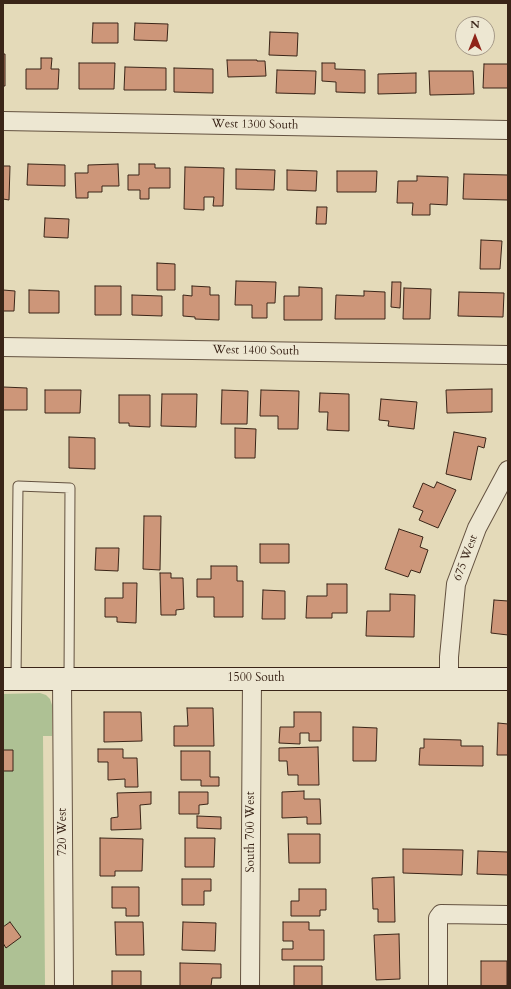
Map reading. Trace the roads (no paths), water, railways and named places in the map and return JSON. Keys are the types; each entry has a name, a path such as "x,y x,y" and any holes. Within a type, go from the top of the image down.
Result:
{"street":[{"name":"West 1300 South","path":"3,121 508,130"},
{"name":"West 1400 South","path":"3,347 508,355"},
{"name":"675 West","path":"449,679 449,657 456,584 477,528 508,470"},
{"name":"South 700 West","path":"250,986 252,678"},
{"name":"1500 South","path":"10,679 508,678"},
{"name":"720 West","path":"64,986 65,679"},
{"path":"438,986 438,918 441,914 508,915"}],"lane":[{"path":"10,679 18,486 70,488 65,679"}]}
